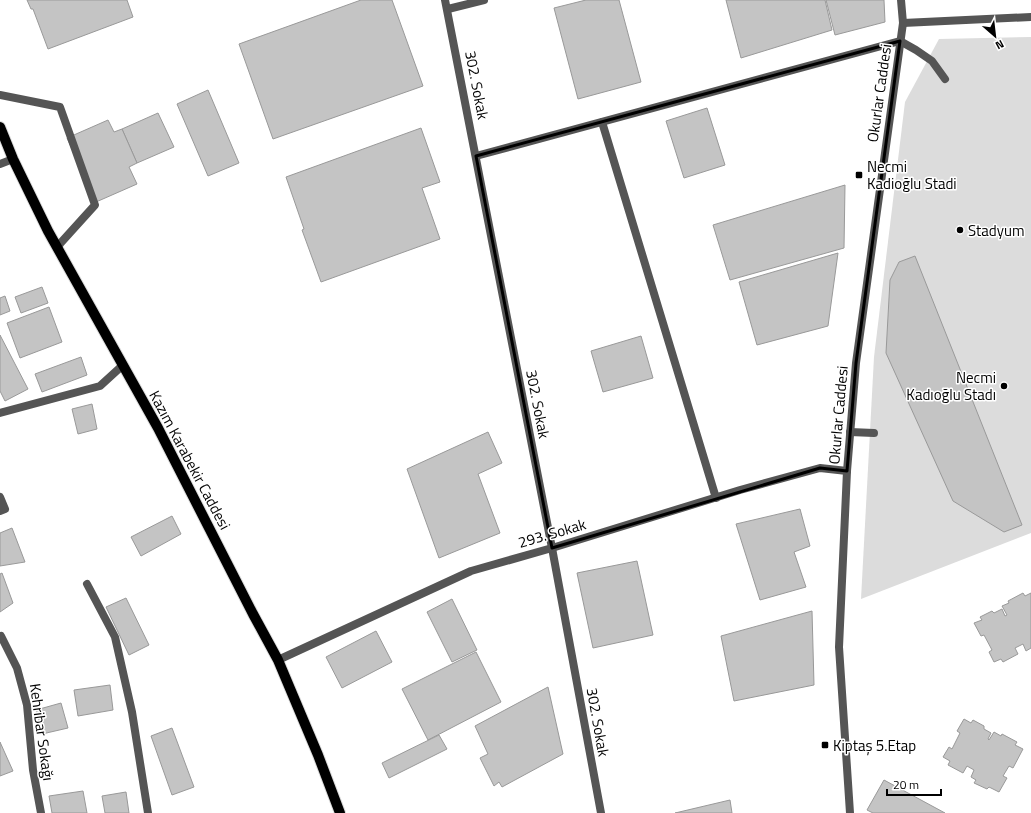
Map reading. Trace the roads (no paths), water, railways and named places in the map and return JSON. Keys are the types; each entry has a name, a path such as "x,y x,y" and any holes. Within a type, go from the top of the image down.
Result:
{"main road":[{"name":"Kazım Karabekir Caddesi","path":"0,127 48,231 158,428 252,614 278,660 318,755 340,813"}],"street":[{"name":"302. Sokak","path":"445,0 448,9 552,548 601,813"},
{"path":"448,9 484,0"},
{"name":"Okurlar Caddesi","path":"850,813 839,647 846,471 856,363 903,23 901,0"},
{"path":"903,23 1031,17"},
{"path":"476,156 900,41 932,61 945,79"},
{"path":"0,96 60,107 95,205 57,247"},
{"path":"602,122 716,498"},
{"path":"0,164 13,158"},
{"path":"0,413 100,386 123,365"},
{"path":"850,432 874,433"},
{"name":"293. Sokak","path":"278,660 471,571 820,468 846,471"},
{"path":"0,497 5,509 0,511"},
{"path":"87,584 115,637 132,712 148,813"},
{"name":"Kehribar Sokağı","path":"1,636 18,668 27,705 34,770 41,813"}],"place":[{"name":"Necmi Kadioğlu Stadi","path":"859,175"},
{"name":"Stadyum","path":"960,230"},
{"name":"Necmi Kadıoğlu Stadı","path":"1004,386"},
{"name":"Kiptaş 5.Etap","path":"825,745"}]}
